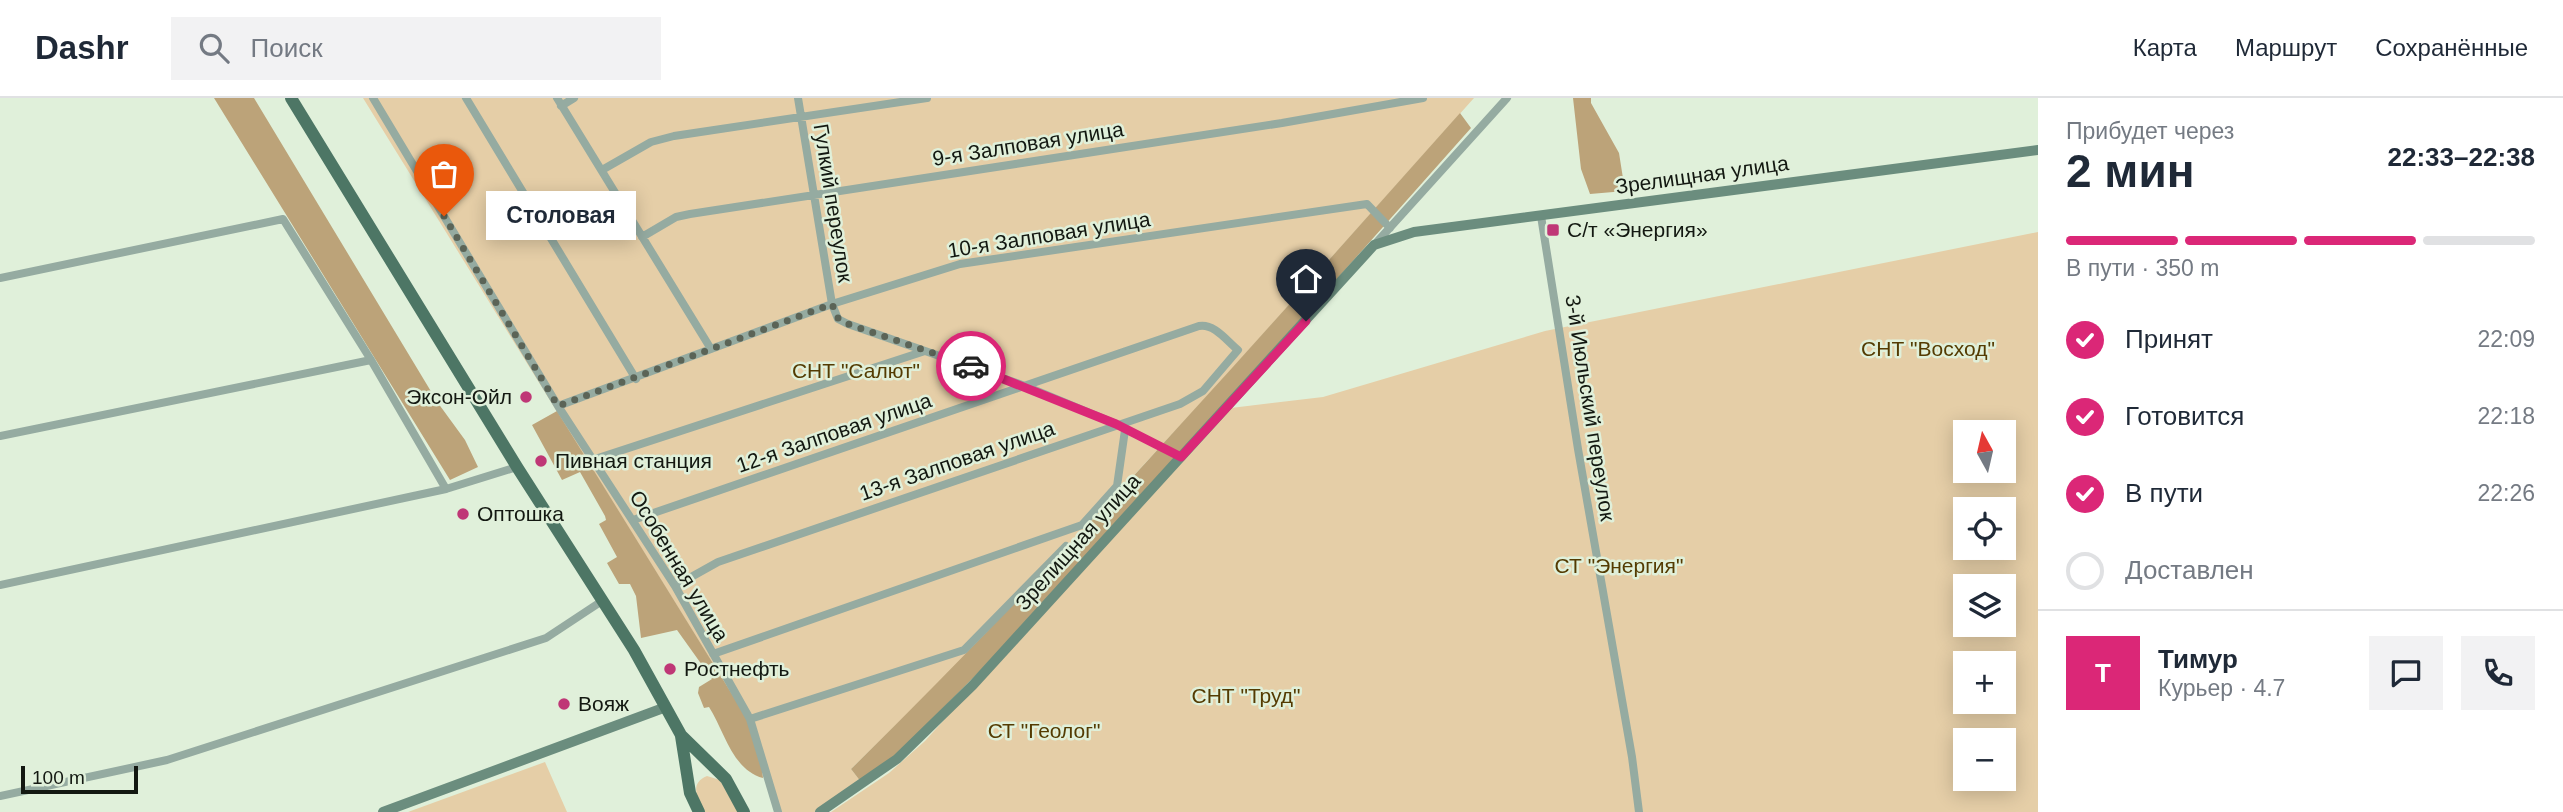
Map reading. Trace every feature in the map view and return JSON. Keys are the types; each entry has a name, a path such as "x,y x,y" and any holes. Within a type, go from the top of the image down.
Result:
{"main road":[{"path":"291,98 666,707 681,736 692,799 699,812"},
{"path":"681,736 726,779 744,812"},
{"path":"690,786 692,780 704,771 719,773"}],"street":[{"name":"Особенная улица","path":"373,98 558,406 675,586 750,719 778,812"},
{"path":"466,98 636,379"},
{"path":"574,98 559,102 711,349"},
{"name":"Гулкий переулок","path":"798,98 832,304 838,318 848,324 1025,386 1116,424 1181,457"},
{"path":"602,170 651,142 674,136 927,98"},
{"name":"9-я Залповая улица","path":"642,237 676,217 1282,123 1423,98"},
{"name":"Зрелищная улица","path":"820,812 897,760 972,685 1507,98"},
{"name":"Зрелищная улица","path":"1374,245 1414,232 2038,150"},
{"name":"10-я Залповая улица","path":"558,406 832,304 960,264 1367,204 1390,228"},
{"name":"3-й Июльский переулок","path":"1541,216 1639,812"},
{"path":"0,278 283,219 371,360 446,489"},
{"name":"12-я Залповая улица","path":"633,520 1205,325 1238,350"},
{"name":"13-я Залповая улица","path":"675,586 718,562 1180,404 1203,390 1238,350"},
{"path":"593,460 927,351"},
{"path":"0,436 371,360"},
{"path":"713,654 1082,525 1117,485 1125,430"},
{"path":"0,585 446,489 517,467"},
{"path":"750,719 964,649 1066,546"},
{"path":"0,796 167,760 546,638 603,601"},
{"path":"383,812 666,707"}],"green space":[{"name":"СНТ \"Салют\"","path":"363,98 1474,98 1212,391 970,652 851,769 861,782 815,812 776,812 749,722"},
{"name":"СТ \"Энергия\"","path":"2038,232 2038,812 831,812 889,773 925,741 1098,549 1231,408 1323,397 1545,331"},
{"path":"545,762 567,812 408,812"},
{"path":"707,776 720,780 738,812 705,812 697,797 696,787 701,779"}],"shaded area":[{"path":"214,98 254,98 438,403 465,440 478,467 450,480"},
{"path":"1573,98 1591,98 1591,103 1619,153 1625,191 1590,194 1581,169"},
{"path":"1460,113 1471,128 1223,407 982,669 886,765 861,782 851,769 1085,528"},
{"path":"557,411 748,720 761,761 763,778 752,774 736,758 709,707 704,708 698,693 699,687 712,679 677,630 641,638 636,596 630,584 619,584 607,563 617,557 599,524 606,520 605,516 580,472 562,480 532,425"}],"way so far":[{"path":"444,216 558,406 832,304 838,318 848,324 971,366"}],"place":[{"name":"Столовая","path":"444,216"},
{"name":"С/т «Энергия»","path":"1553,230"},
{"name":"Эксон-Ойл","path":"526,397"},
{"name":"Пивная станция","path":"541,461"},
{"name":"Оптошка","path":"463,514"},
{"name":"Ростнефть","path":"670,669"},
{"name":"Вояж","path":"564,704"}],"route":[{"path":"971,366 1116,424 1181,457 1306,321"}],"park label":[{"name":"СНТ \"Восход\"","path":"1928,349"},
{"name":"СНТ \"Труд\"","path":"1246,696"},
{"name":"СТ \"Геолог\"","path":"1044,731"}]}
